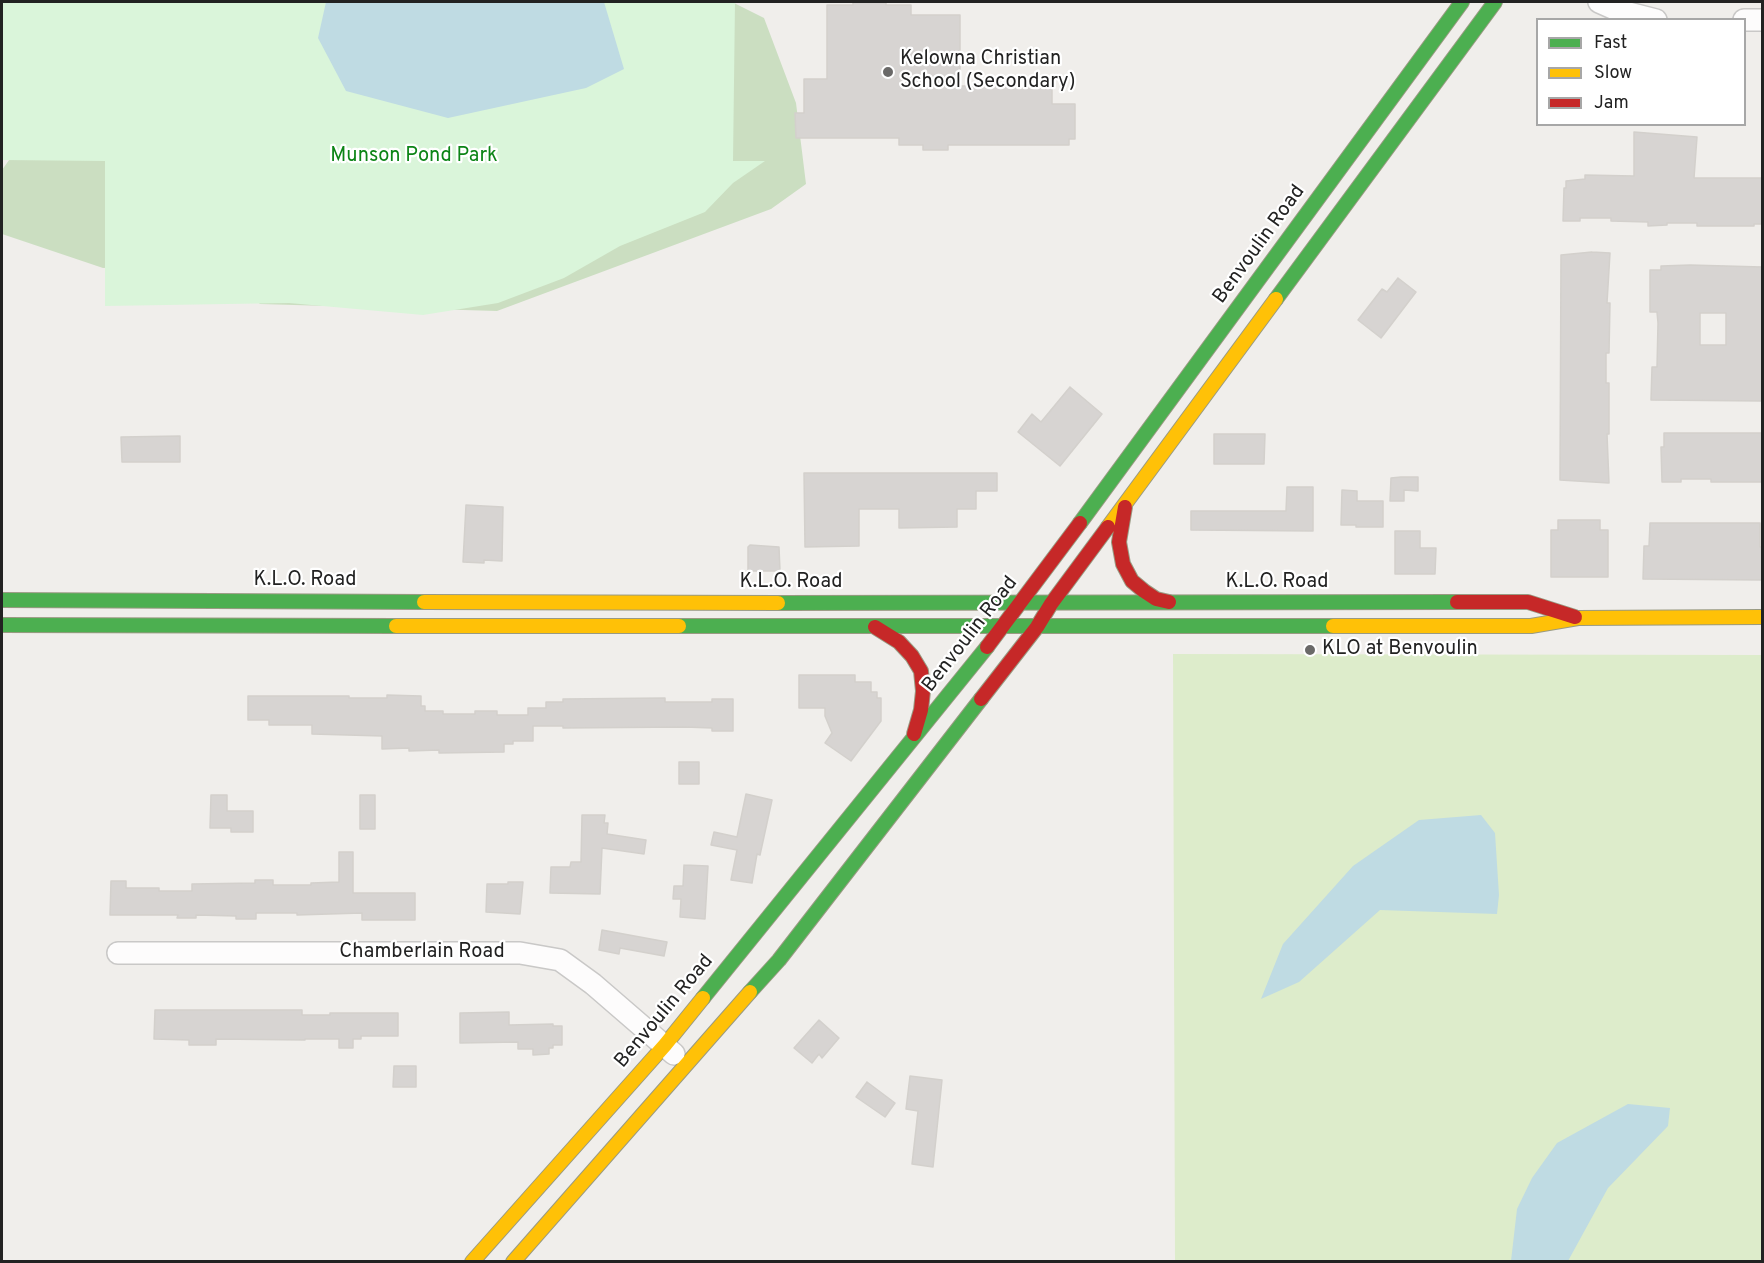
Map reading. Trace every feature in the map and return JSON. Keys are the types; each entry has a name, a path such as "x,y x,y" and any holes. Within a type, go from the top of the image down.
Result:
{"main road":[{"name":"Benvoulin Road","path":"471,1262 664,1046 1003,627 1462,2"},
{"path":"513,1262 779,960 1036,627 1051,603 1495,2"},
{"path":"1126,502 1119,542 1123,564 1132,581 1144,591 1156,599 1175,603"},
{"name":"K.L.O. Road","path":"2,600 1021,604 1528,602 1578,618"},
{"name":"K.L.O. Road","path":"2,625 1531,626 1578,618 1762,617"},
{"path":"875,627 899,642 912,656 921,671 923,691 921,710 912,740"}],"street":[{"path":"1599,2 1617,10 1648,18"},
{"path":"1746,20 1762,20"},
{"name":"Chamberlain Road","path":"118,953 520,953 560,960 593,984 686,1065"}],"green space":[{"name":"Munson Pond Park","path":"2,2 735,2 733,161 765,161 733,183 705,212 620,246 564,278 498,303 423,315 289,303 105,306 105,161 2,160"},
{"name":"Munson Pond Park","path":"732,2 764,18 796,103 806,184 771,209 497,311 260,304 207,263 103,268 2,234 2,170 48,105"},
{"path":"1173,654 1762,655 1762,1261 1175,1261"}],"water":[{"path":"326,2 604,2 624,69 586,88 448,118 346,91 318,38"},
{"path":"1481,815 1495,833 1499,895 1497,914 1380,910 1299,982 1261,999 1283,944 1353,866 1419,820"},
{"path":"1628,1104 1670,1108 1668,1126 1608,1188 1568,1261 1511,1261 1517,1209 1532,1178 1557,1143"}],"building":[{"name":"Kelowna Christian School (Secondary)","path":"853,2 911,5 911,15 960,15 960,86 1052,86 1052,104 1075,104 1075,139 1069,139 1069,145 948,145 948,150 923,150 923,145 899,145 899,138 796,138 795,113 804,113 804,79 827,79 827,5 853,5"},
{"path":"1634,132 1697,137 1694,178 1762,178 1762,224 1697,226 1697,223 1667,223 1667,225 1648,226 1648,222 1611,221 1611,218 1580,218 1580,221 1563,221 1566,181 1585,179 1585,175 1634,176"},
{"path":"1610,253 1607,303 1610,303 1609,353 1606,353 1606,383 1609,383 1609,434 1607,434 1609,483 1560,480 1561,255"},
{"path":"1661,266 1762,267 1762,401 1651,400 1652,367 1657,367 1658,323 1657,312 1650,312 1650,270 1661,270","holes":["1700,313 1726,313 1726,345 1700,345"]},
{"path":"1398,278 1416,292 1381,338 1358,320 1382,289 1387,292"},
{"path":"1070,387 1102,414 1060,466 1018,432 1032,414 1041,422"},
{"path":"1664,433 1762,433 1762,482 1711,482 1711,479 1681,479 1681,482 1662,482 1661,447 1664,447"},
{"path":"1214,434 1265,434 1264,464 1214,464"},
{"path":"180,436 180,462 122,462 121,437"},
{"path":"804,473 997,473 997,491 976,491 976,509 957,509 957,527 899,528 899,509 859,509 859,546 805,547"},
{"path":"1418,477 1418,491 1404,490 1404,501 1390,501 1391,478"},
{"path":"1287,487 1313,487 1313,531 1191,530 1191,511 1286,511"},
{"path":"1342,490 1357,491 1357,501 1383,501 1383,527 1341,525"},
{"path":"466,505 503,507 502,561 463,562"},
{"path":"1558,520 1600,520 1600,530 1608,530 1608,577 1551,577 1551,530 1558,530"},
{"path":"1650,523 1760,523 1762,580 1643,579 1644,546 1649,546"},
{"path":"1395,531 1420,531 1420,548 1436,548 1435,574 1395,574"},
{"path":"750,545 779,547 780,571 748,571 748,547"},
{"path":"799,675 855,675 855,682 871,682 871,692 877,692 877,698 881,698 881,721 851,761 825,743 832,733 825,716 825,708 799,708"},
{"path":"387,695 421,696 421,706 425,706 425,711 443,711 443,714 475,714 475,711 497,711 497,715 528,715 528,708 546,708 546,702 563,702 563,699 665,698 665,702 712,702 712,699 733,699 733,731 685,727 563,728 563,726 533,726 533,741 513,741 513,744 504,744 504,752 439,753 439,750 382,749 382,736 312,734 312,725 269,725 269,720 248,720 248,696 387,698"},
{"path":"679,762 699,762 699,784 679,784"},
{"path":"746,794 772,800 760,855 757,854 752,883 731,880 737,850 711,845 714,832 737,837"},
{"path":"211,795 227,795 227,811 253,811 253,832 231,832 231,828 210,828"},
{"path":"360,795 375,795 375,829 360,829"},
{"path":"582,815 605,815 604,823 608,823 607,834 646,840 644,854 602,848 600,894 550,893 551,867 570,867 571,862 581,862"},
{"path":"339,852 353,852 353,893 415,893 415,920 362,920 362,913 297,915 297,913 256,913 256,919 236,919 236,916 196,915 196,918 177,918 178,915 110,915 111,881 126,881 126,888 159,888 159,891 192,891 192,884 255,883 255,880 273,880 273,885 339,882"},
{"path":"684,865 708,866 705,919 680,917 681,899 673,899 674,886 683,886"},
{"path":"508,882 523,882 520,914 486,912 487,884 508,884"},
{"path":"602,930 667,942 664,956 620,948 619,954 599,950"},
{"path":"155,1010 302,1010 302,1015 398,1013 398,1036 361,1036 361,1039 353,1039 353,1048 339,1048 339,1039 216,1039 216,1045 189,1045 189,1040 154,1039"},
{"path":"509,1012 509,1025 553,1024 553,1026 562,1026 562,1045 553,1045 553,1048 549,1048 549,1054 533,1055 533,1049 518,1049 518,1042 460,1043 460,1013"},
{"path":"819,1020 839,1038 822,1058 819,1054 812,1063 794,1048"},
{"path":"394,1066 416,1066 416,1087 393,1087"},
{"path":"910,1076 942,1080 933,1167 912,1164 918,1111 906,1109"},
{"path":"867,1082 895,1103 885,1117 856,1097"}],"traffic: fast":[{"path":"1080,523 1462,2"},
{"path":"1276,299 1495,2"},
{"path":"2,600 424,602"},
{"path":"778,603 1457,602"},
{"path":"2,625 396,626"},
{"path":"679,626 1333,626"},
{"path":"703,998 987,647"},
{"path":"750,992 779,960 981,699"}],"traffic: slow":[{"path":"1108,527 1276,299"},
{"path":"424,602 778,603"},
{"path":"1333,626 1531,626 1578,618 1762,617"},
{"path":"396,626 679,626"},
{"path":"513,1262 750,992"},
{"path":"472,1262 665,1045 703,998"}],"traffic: jam":[{"path":"1125,507 1119,542 1123,564 1132,581 1144,591 1156,599 1169,602"},
{"path":"987,647 1080,523"},
{"path":"981,699 1037,627 1051,604 1108,527"},
{"path":"1457,602 1528,602 1575,617"},
{"path":"875,627 899,642 912,656 921,671 923,691 921,710 914,734"}],"place":[{"name":"Kelowna Christian School (Secondary)","path":"888,72"},
{"name":"KLO at Benvoulin","path":"1310,650"}]}
